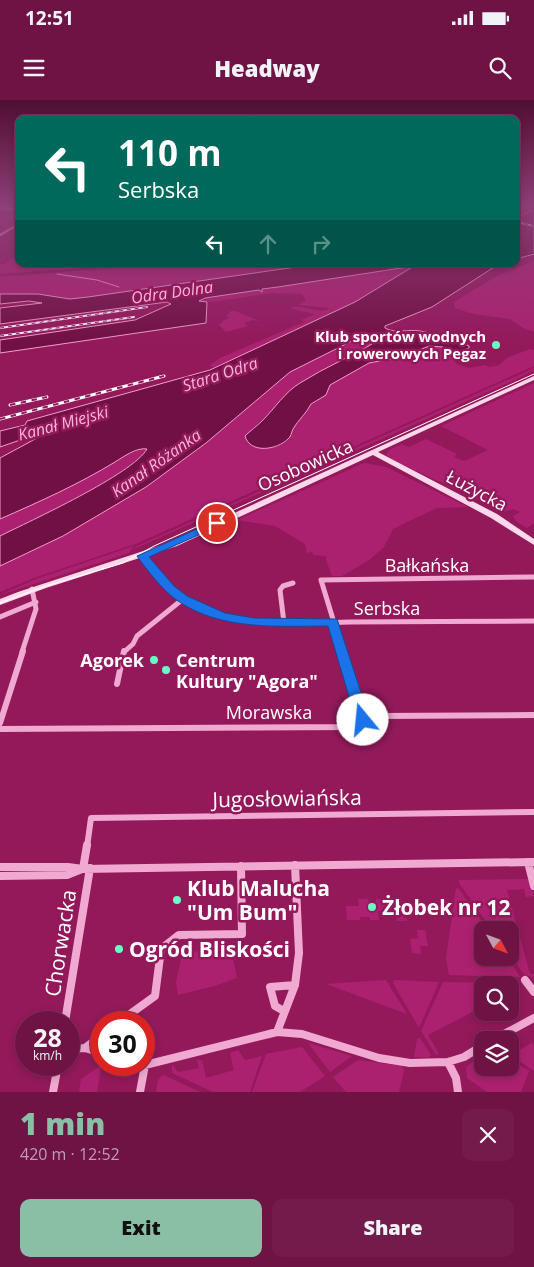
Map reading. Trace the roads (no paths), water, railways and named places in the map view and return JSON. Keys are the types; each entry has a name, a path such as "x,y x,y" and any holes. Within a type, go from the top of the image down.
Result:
{"street":[{"name":"Osobowicka","path":"372,456 534,378"},
{"name":"Łużycka","path":"357,459 372,456 402,469 482,509 516,529 534,543"},
{"name":"Osobowicka","path":"0,602 32,589 142,556 174,544 357,459"},
{"name":"Serbska","path":"142,556 170,588 183,599 222,616 254,622 534,621"},
{"name":"Bałkańska","path":"333,622 321,580 534,578"},
{"path":"284,623 280,590 283,586 293,583"},
{"path":"0,724 36,602 32,589"},
{"path":"118,684 124,650 133,644 137,636 183,599"},
{"path":"0,617 36,602"},
{"path":"333,622 363,720"},
{"name":"Morawska","path":"0,729 355,726 361,724 363,720 380,716 534,715"},
{"name":"Jugosłowiańska","path":"86,868 91,818 534,812"},
{"path":"0,867 86,868 531,862 534,886"},
{"path":"277,1032 295,985 299,953 295,865"},
{"path":"134,1011 155,996 161,948 179,935 242,934 241,866"},
{"path":"15,876 17,867"},
{"path":"0,876 67,875 86,868"},
{"name":"Chorwacka","path":"66,1011 86,868"},
{"path":"526,980 534,992"},
{"path":"284,1011 275,1006 270,987 295,985"},
{"path":"510,1031 534,1018"},
{"path":"155,1062 277,1032 302,1034 379,1058 410,1062 448,1062 464,1057 474,1051"},
{"path":"85,1048 90,1044"},
{"path":"80,1048 90,1049"},
{"path":"448,1062 456,1078 458,1092"},
{"path":"53,1092 56,1076"},
{"path":"140,1092 142,1076"}],"water":[{"path":"520,251 534,251 534,254 520,258"},
{"name":"Odra Dolna","path":"296,267 408,267 262,289 262,292 259,290 205,298 199,301 207,302 206,323 0,353 0,340 135,320 171,304 167,302 0,324 0,308 42,303 29,301 0,304 0,294 38,294 70,299"},
{"path":"412,267 494,267 432,307 385,326 385,328 393,331 416,331 433,334 469,346 459,355 443,358 448,353 447,350 443,347 429,346 402,357 369,363 330,385 326,395 311,404 293,429 290,437 283,443 271,448 258,448 248,442 245,436 295,387 379,340 375,336 364,335 290,372 206,443 146,487 63,536 0,566 0,536 102,484 138,459 147,449 139,449 130,453 73,485 0,519 0,458 37,438 26,438 0,447 0,431 25,425 27,421 210,370 355,302"}],"waterway":[{"path":"57,274 97,280 119,287"}],"tram line":[{"path":"0,603 46,586 123,563 154,546 534,374"}],"railway":[{"path":"0,328 147,307"},
{"path":"0,336 134,317"},
{"path":"0,419 164,376 159,377"},
{"path":"10,405 47,397"}],"place":[{"name":"Klub sportów wodnych i rowerowych Pegaz","path":"496,345"},
{"name":"Agorek","path":"154,660"},
{"name":"Centrum Kultury \"Agora\"","path":"166,670"},
{"name":"Klub Malucha \"Um Bum\"","path":"177,900"},
{"name":"Żłobek nr 12","path":"372,907"},
{"name":"Ogród Bliskości","path":"119,949"}],"water label":[{"name":"Stara Odra","path":"220,374"},
{"name":"Kanał Miejski","path":"63,423"},
{"name":"Kanał Różanka","path":"156,463"}]}
